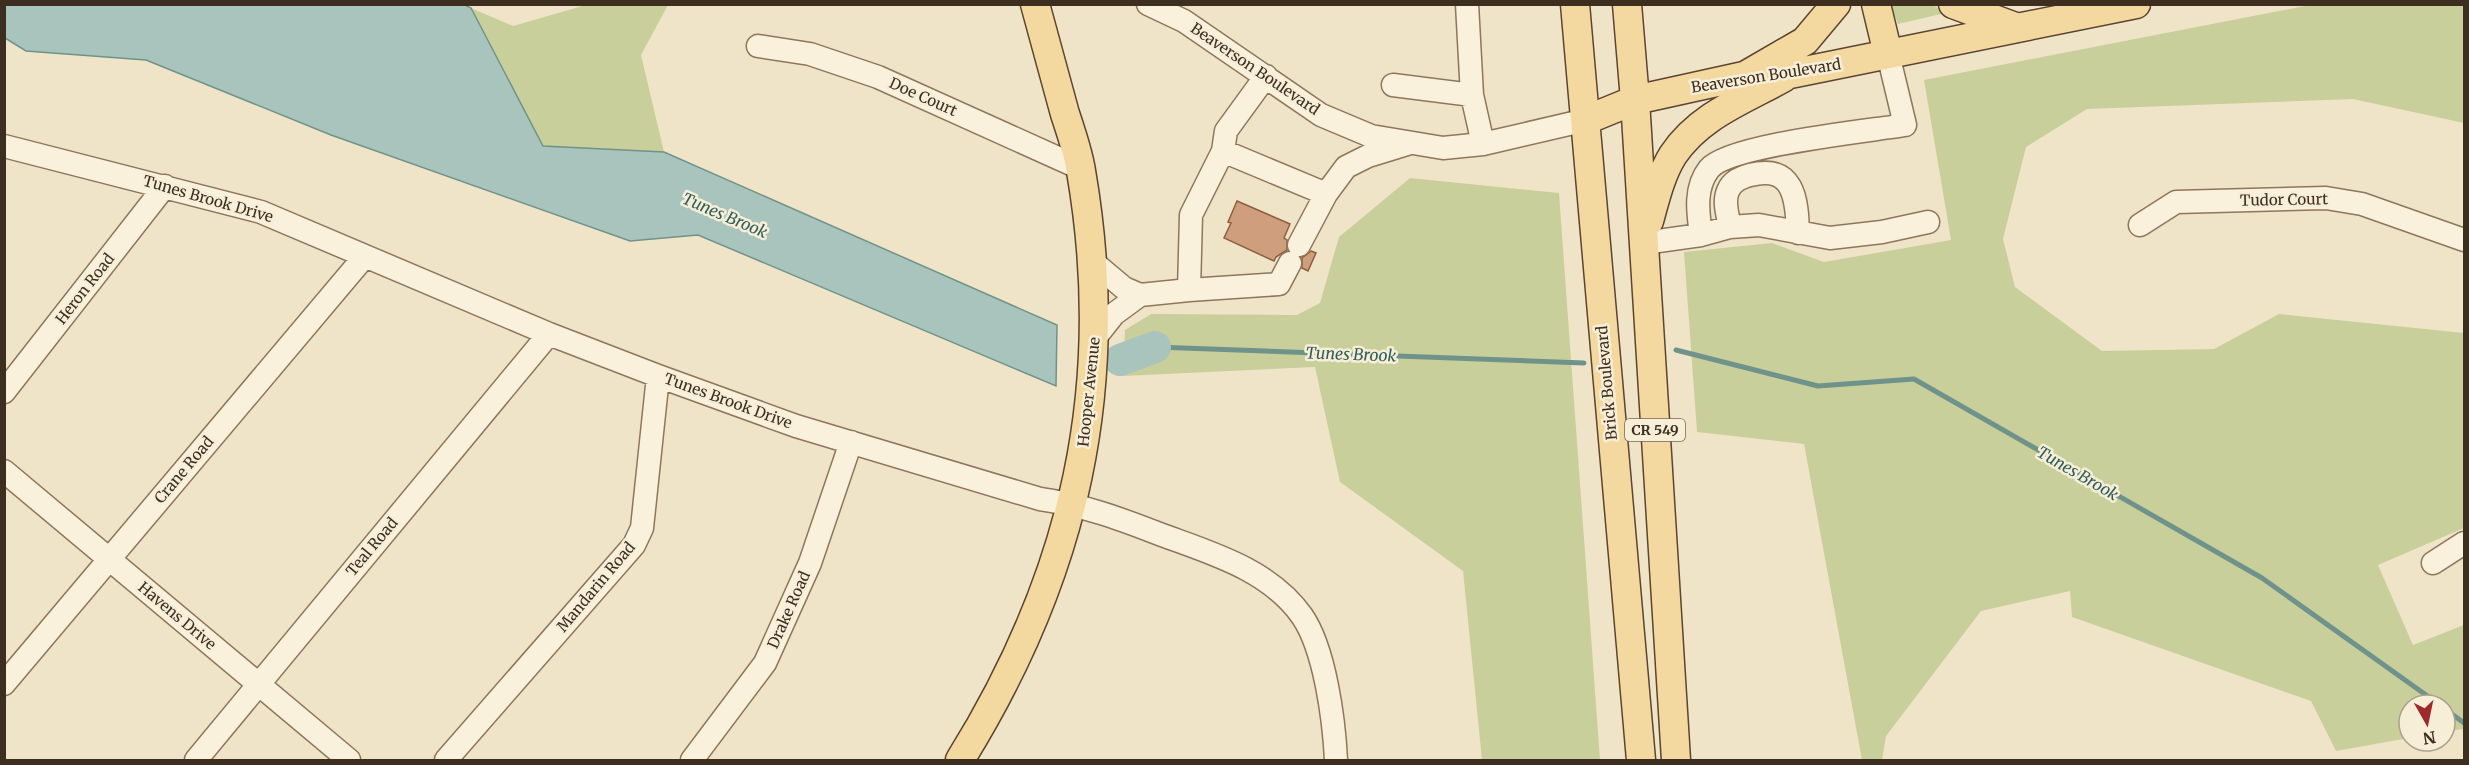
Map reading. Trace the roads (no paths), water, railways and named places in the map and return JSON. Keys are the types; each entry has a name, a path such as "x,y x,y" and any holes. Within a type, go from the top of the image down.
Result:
{"main road":[{"name":"Hooper Avenue","path":"960,760 995,700 1028,633 1055,562 1080,466 1088,415 1095,338 1093,262 1080,168 1035,4"},
{"name":"Brick Boulevard","path":"1575,4 1641,760"},
{"name":"CR 549","path":"1627,4 1676,760"},
{"path":"1744,76 1805,41 1836,4"},
{"path":"1876,4 1888,54"},
{"path":"1953,4 2018,28"},
{"name":"Beaverson Boulevard","path":"1586,120 1635,100 1744,76 1790,74 2123,6"},
{"path":"1644,242 1658,189 1672,156 1690,134 1711,116 1790,74"}],"street":[{"name":"Beaverson Boulevard","path":"1148,4 1184,21 1321,115 1371,136 1443,148 1483,144 1586,120"},
{"path":"1467,4 1472,95 1483,144"},
{"name":"Doe Court","path":"758,46 810,54 878,77 1080,168"},
{"path":"1701,235 1698,197 1701,182 1710,167 1732,155 1748,150 1905,125 1888,54"},
{"path":"1189,290 1191,215 1223,151 1226,131 1266,76"},
{"path":"1393,85 1472,95"},
{"path":"1093,262 1124,288 1140,295 1280,284 1326,194 1346,166 1368,156 1409,144"},
{"name":"Tunes Brook Drive","path":"4,146 261,212 549,334 796,426 1040,499 1071,503 1102,512 1213,554 1254,573 1282,593 1302,616 1316,645 1334,721 1336,760"},
{"path":"1748,150 1755,174"},
{"path":"1223,151 1326,194"},
{"path":"1730,227 1725,206 1727,193 1732,183 1767,172 1778,174 1787,181 1795,203 1798,233"},
{"name":"Heron Road","path":"4,392 165,186"},
{"name":"Tudor Court","path":"2140,225 2176,202 2326,198 2362,204 2464,240"},
{"path":"1644,242 1701,235 1730,227 1759,225 1830,238 1858,236 1928,222"},
{"name":"Crane Road","path":"4,684 365,256"},
{"path":"1095,338 1114,314 1140,295"},
{"name":"Teal Road","path":"196,760 549,334"},
{"name":"Mandarin Road","path":"446,760 634,545 642,528 658,376"},
{"name":"Drake Road","path":"692,760 765,663 810,563 851,442"},
{"name":"Havens Drive","path":"4,471 348,760"},
{"path":"2433,563 2464,543"}],"water":[{"path":"5,4 465,5 471,8 543,146 664,152 1057,325 1056,386 698,235 630,241 331,135 146,60 26,51 5,38"}],"waterway":[{"name":"Tunes Brook","path":"1155,347 1584,363"},
{"name":"Tunes Brook","path":"1120,360 1155,347"},
{"name":"Tunes Brook","path":"1676,350 1818,386 1914,379 2262,578 2423,693"},
{"name":"Tunes Brook","path":"2457,718 2464,723"}]}
